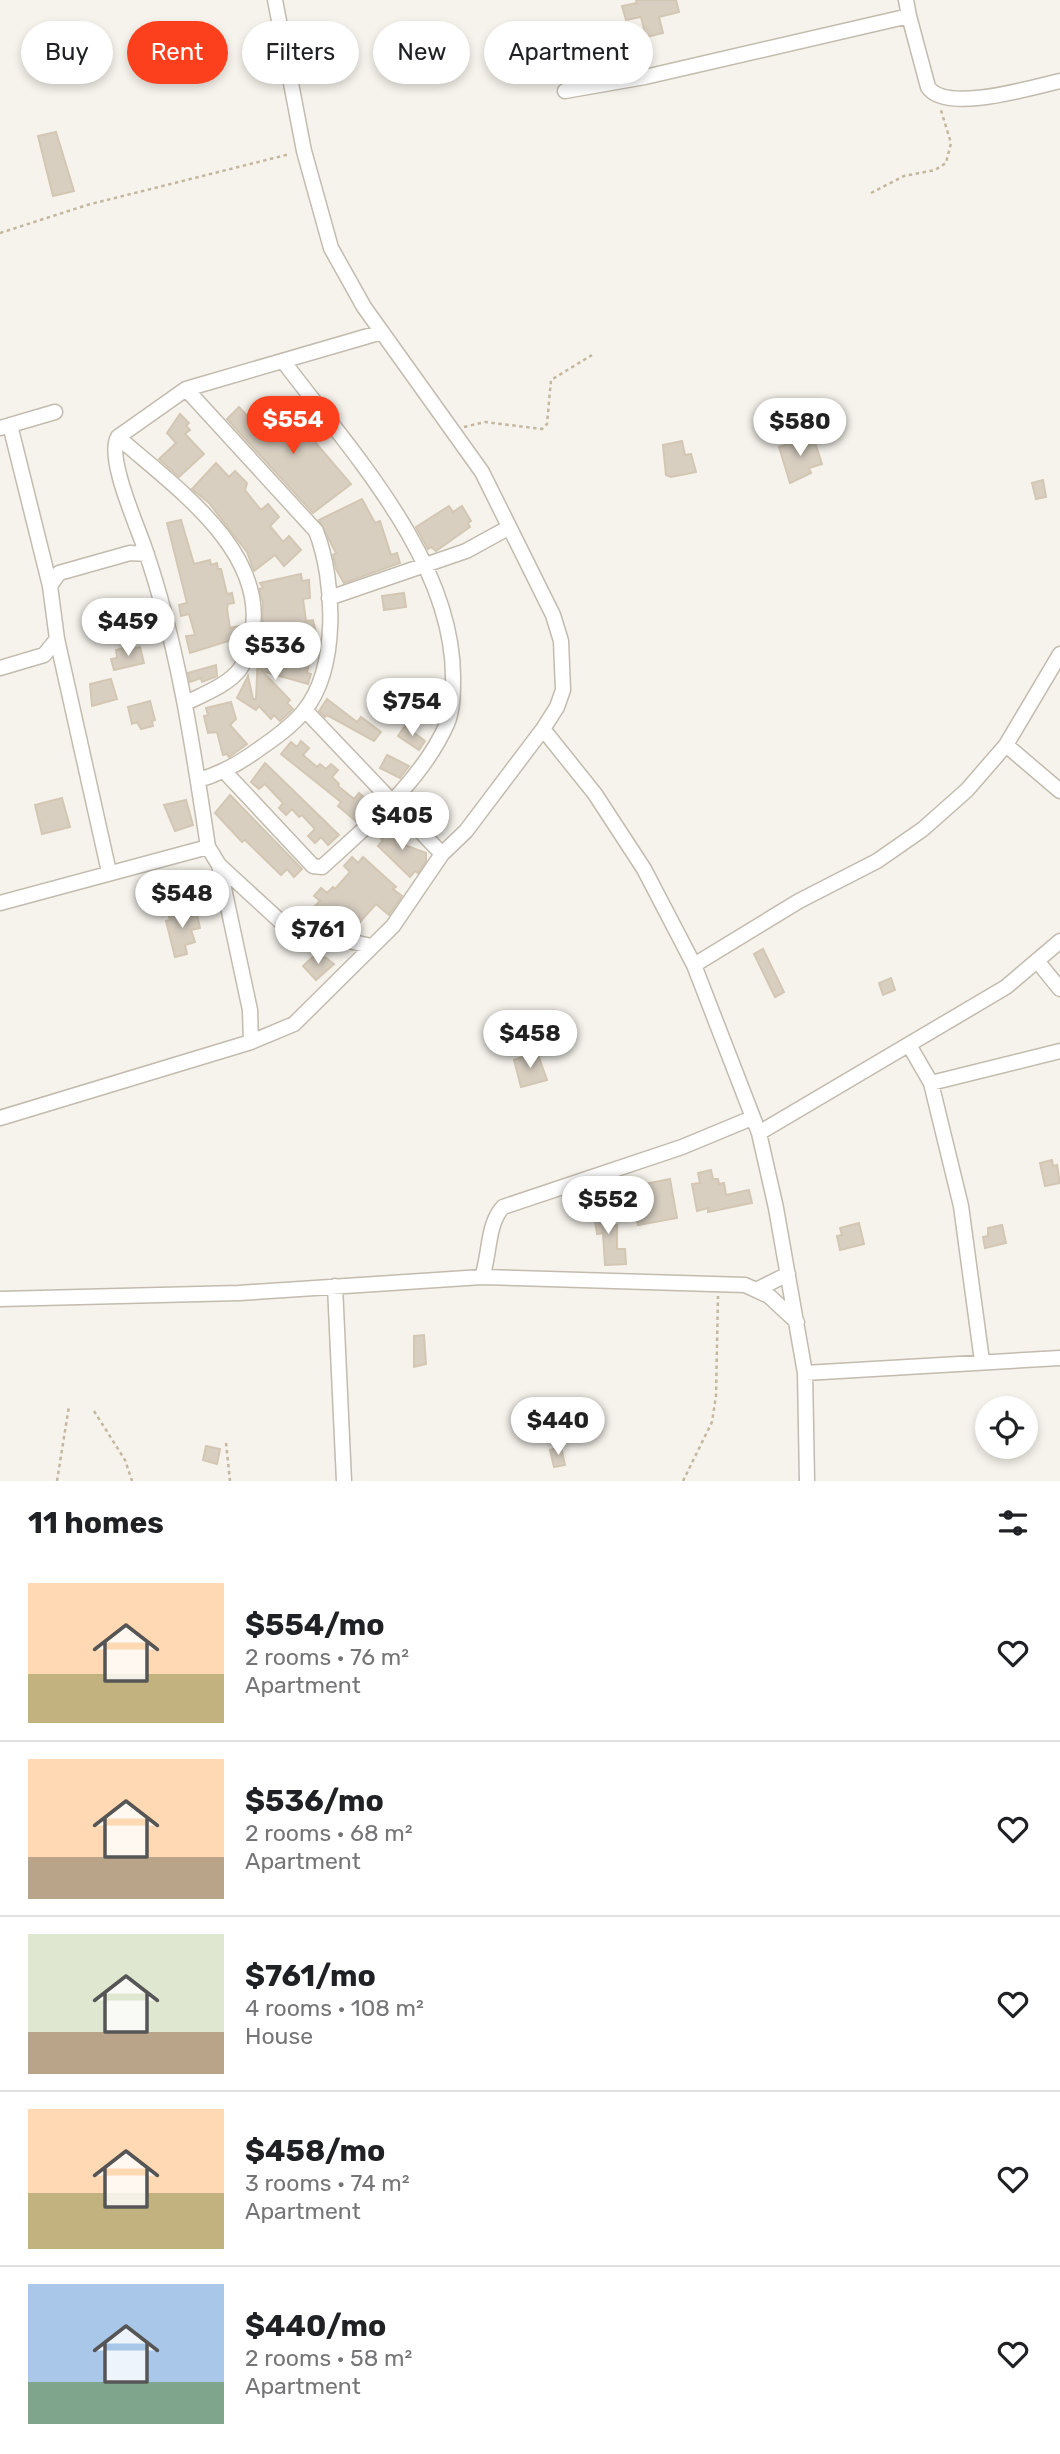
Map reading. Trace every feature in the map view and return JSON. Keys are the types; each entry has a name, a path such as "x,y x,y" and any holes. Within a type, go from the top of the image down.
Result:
{"street":[{"path":"0,1118 251,1042 294,1024 400,917 442,854 466,831 543,729 557,707 563,690 561,640 553,615 508,528 489,483 382,332 331,248 304,151 275,0"},
{"path":"906,0 928,87 936,95 963,99 994,96 1060,81"},
{"path":"565,90 645,77 909,16"},
{"path":"371,946 295,929 280,921 219,865 208,847 186,703 147,554 113,449 118,437 186,389 382,332"},
{"path":"225,772 317,868 391,803 441,735 451,709 451,635 426,566 364,469 283,360"},
{"path":"186,389 316,531 329,598 327,659 305,710 265,745 225,772 198,780"},
{"path":"55,412 5,427 50,586 57,639 109,872"},
{"path":"118,437 203,513 236,555 252,590 256,614 250,648 240,668 225,683 186,703"},
{"path":"329,598 466,551 508,528"},
{"path":"50,586 60,573 131,553 147,554"},
{"path":"0,667 44,655 57,639"},
{"path":"694,965 799,901 877,861 923,829 967,790 1006,745 1060,654"},
{"path":"305,710 442,854"},
{"path":"543,729 575,766 644,869 694,965 759,1133 797,1322 804,1373 807,1481"},
{"path":"1006,745 1060,791"},
{"path":"0,903 208,847"},
{"path":"219,865 250,1010 251,1042"},
{"path":"759,1133 1006,987 1060,941"},
{"path":"1038,962 1060,989"},
{"path":"909,1045 931,1083 961,1206 982,1361"},
{"path":"931,1083 1060,1051"},
{"path":"482,1277 489,1256 492,1226 503,1208 682,1147 752,1118"},
{"path":"758,1289 788,1274"},
{"path":"0,1300 239,1293 482,1277 718,1284 758,1289 797,1322"},
{"path":"335,1286 344,1481"},
{"path":"804,1373 1060,1358"}],"path":[{"path":"871,193 904,176 935,170 946,163 951,143 936,95"},
{"path":"0,233 87,205 304,151"},
{"path":"454,433 485,422 542,429 547,424 551,380 592,355"},
{"path":"683,1481 712,1422 716,1396 718,1284"},
{"path":"57,1481 69,1406"},
{"path":"94,1411 125,1460 132,1481"},
{"path":"226,1443 230,1481"}],"building":[{"path":"636,0 676,0 679,12 659,17 663,33 653,35 653,21 642,21 641,17 626,20 622,6 637,3"},
{"path":"56,132 74,191 53,196 38,136"},
{"path":"239,407 258,427 277,407 282,412 286,408 351,484 313,513 227,419"},
{"path":"180,414 189,423 186,426 190,430 185,434 204,454 179,477 159,459 176,443 167,433"},
{"path":"813,436 822,464 809,468 811,473 790,483 779,447"},
{"path":"682,441 685,455 691,454 696,472 671,477 666,475 663,445"},
{"path":"216,463 229,477 235,471 247,483 245,490 261,510 268,504 279,517 270,526 283,542 289,536 301,550 284,566 275,555 254,571 247,552 209,503 192,489"},
{"path":"1043,480 1046,497 1036,499 1032,483"},
{"path":"362,499 375,523 380,521 391,555 397,553 400,563 344,583 336,569 333,555 336,553 319,520"},
{"path":"449,506 453,512 462,506 471,521 468,523 470,527 436,551 431,547 428,549 416,527"},
{"path":"181,520 194,564 210,560 211,565 217,563 218,569 221,569 227,594 232,593 234,603 228,604 227,609 230,628 239,626 241,637 190,653 186,636 195,635 189,614 181,616 179,605 187,603 167,523"},
{"path":"301,574 302,581 309,580 310,598 303,599 306,621 313,620 316,633 313,637 285,642 282,630 262,635 263,603 259,589 263,588 260,583"},
{"path":"404,593 406,607 384,610 382,596"},
{"path":"132,646 132,649 140,647 144,663 114,670 111,659 117,658 116,650"},
{"path":"271,649 306,656 304,662 309,663 307,673 311,674 308,684 262,671 290,700 287,703 293,709 280,721 274,715 271,719 259,706 256,710 237,698 248,676 253,699 256,699 258,653"},
{"path":"216,665 217,676 202,682 201,678 190,682 188,673"},
{"path":"111,679 117,699 92,706 90,684"},
{"path":"327,699 357,722 361,717 381,732 374,741 327,715 325,717 319,711"},
{"path":"150,701 155,720 152,721 153,726 141,729 137,722 132,724 128,707"},
{"path":"231,702 236,719 230,725 247,744 229,757 227,754 223,755 217,732 208,733 204,716 208,715 206,708"},
{"path":"405,726 425,741 419,750 398,736"},
{"path":"301,741 309,748 303,755 317,767 320,764 326,769 331,764 338,770 332,777 338,786 354,799 359,793 366,799 360,807 367,813 357,822 338,806 341,802 281,754 291,742 297,747"},
{"path":"387,755 409,766 400,778 380,768"},
{"path":"265,763 339,835 328,845 321,837 315,843 308,836 315,829 302,815 299,817 292,809 286,815 279,808 283,803 265,784 259,789 251,782"},
{"path":"230,795 302,869 294,877 287,869 281,875 245,840 242,842 215,813"},
{"path":"62,798 70,827 42,834 35,805"},
{"path":"186,800 193,825 175,831 164,805"},
{"path":"395,828 407,839 402,844 426,853 426,861 418,873 415,871 410,877 378,846 383,840 378,836 384,829 389,833"},
{"path":"352,857 358,863 363,857 396,887 393,889 402,896 389,915 376,904 359,923 351,916 347,921 333,909 326,916 315,906 320,901 314,896 321,888 327,893 333,887 335,889 350,872 344,866"},
{"path":"190,907 192,916 197,915 200,928 191,930 195,942 185,945 187,954 175,957 166,921 170,920 168,913"},
{"path":"763,949 784,992 775,997 754,954"},
{"path":"318,952 334,964 316,980 303,966"},
{"path":"891,978 895,990 883,995 879,983"},
{"path":"537,1052 547,1080 521,1087 514,1060"},
{"path":"1052,1160 1053,1166 1057,1165 1060,1183 1045,1186 1040,1163"},
{"path":"711,1170 713,1179 718,1179 719,1184 724,1183 726,1195 749,1190 752,1203 708,1212 708,1208 697,1211 692,1184 700,1183 698,1173"},
{"path":"670,1179 677,1218 638,1225 630,1187"},
{"path":"602,1199 608,1227 617,1225 617,1249 625,1249 626,1264 605,1265 603,1233 597,1234 592,1201"},
{"path":"859,1223 864,1244 840,1250 837,1236 842,1235 840,1228"},
{"path":"1002,1225 1006,1243 985,1248 983,1237 988,1236 988,1228"},
{"path":"424,1335 426,1364 414,1367 414,1336"},
{"path":"206,1446 220,1449 217,1464 203,1460"},
{"path":"561,1447 565,1465 554,1467 550,1450"}]}
